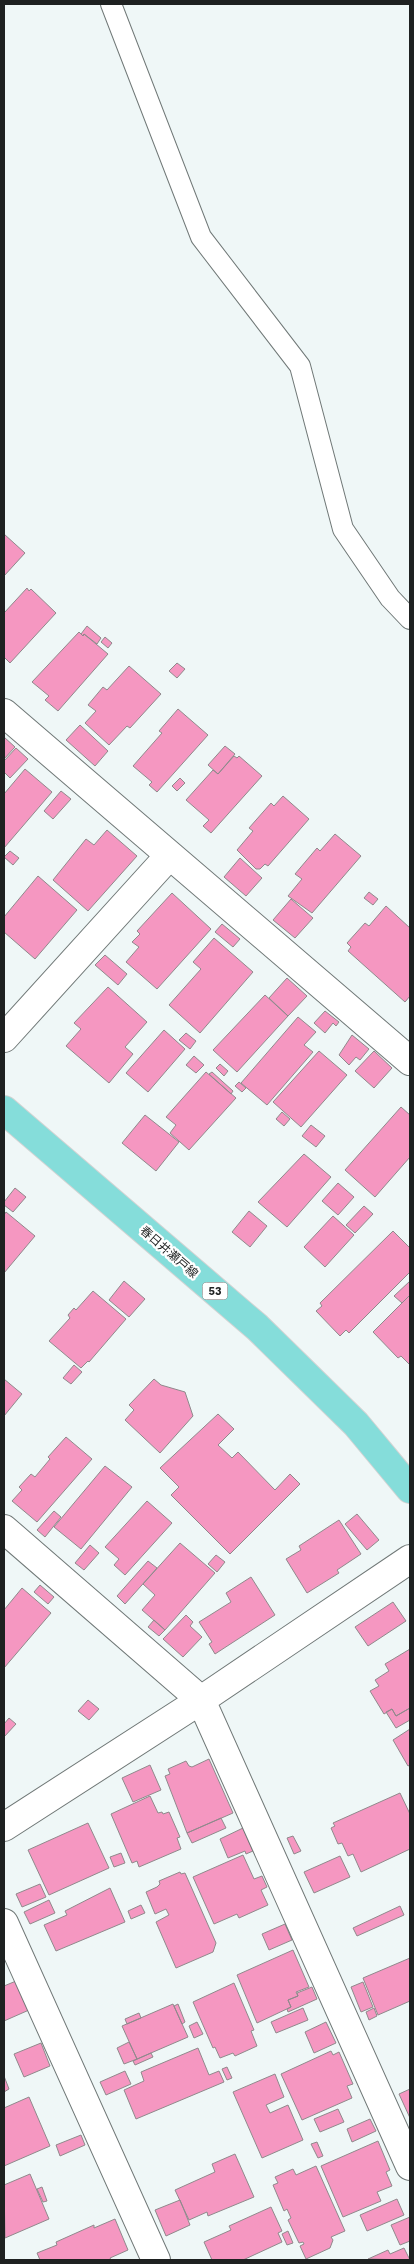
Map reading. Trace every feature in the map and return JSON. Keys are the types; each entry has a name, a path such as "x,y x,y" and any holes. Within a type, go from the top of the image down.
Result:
{"main road":[{"name":"春日井瀬戸線","path":"4,1110 257,1328 356,1424 410,1489"}],"street":[{"path":"4,713 410,1061"},
{"path":"4,1038 169,856"},
{"path":"4,1529 201,1700 410,2166"},
{"path":"4,1827 201,1700 410,1559"},
{"path":"4,1923 156,2260"}],"lane":[{"path":"112,4 201,237 300,366 343,529 390,598 410,620"}],"building":[{"path":"4,534 25,553 4,576"},
{"path":"27,588 29,591 31,589 56,613 10,663 4,657 4,613"},
{"path":"87,626 101,638 97,644 84,634 83,636 81,634"},
{"path":"79,632 108,654 58,711 45,700 49,696 32,682"},
{"path":"105,637 112,643 108,648 101,642"},
{"path":"177,663 185,669 177,678 169,671"},
{"path":"129,666 161,694 130,728 127,726 109,745 85,723 96,711 88,705 103,687 107,690"},
{"path":"178,709 208,735 157,792 149,785 152,782 133,766 162,733 159,731"},
{"path":"80,725 108,751 95,766 66,740"},
{"path":"4,737 15,747 4,759"},
{"path":"225,746 235,754 218,774 208,765"},
{"path":"16,748 28,759 10,778 4,772 4,761"},
{"path":"234,756 237,758 239,756 262,776 211,833 203,826 209,820 186,800 213,770 218,774"},
{"path":"25,769 52,792 4,848 4,794"},
{"path":"180,778 185,783 177,791 172,786"},
{"path":"61,791 71,799 53,819 44,811"},
{"path":"283,796 309,819 268,866 265,864 260,869 256,869 237,850 253,831 249,828 271,803 274,806"},
{"path":"107,830 137,856 88,911 53,880 86,839 94,845"},
{"path":"335,834 361,856 312,913 288,896 302,879 295,874 317,848 320,851"},
{"path":"10,851 19,858 13,865 4,857"},
{"path":"240,858 262,878 246,896 224,877"},
{"path":"38,876 77,910 35,959 4,932 4,917"},
{"path":"369,892 378,899 373,905 364,898"},
{"path":"172,893 211,929 157,989 126,962 139,947 132,942 140,934 137,931"},
{"path":"291,899 313,918 295,938 273,920"},
{"path":"386,906 410,928 410,996 405,1002 348,951 351,947 347,943 365,923 369,926"},
{"path":"222,924 240,939 233,947 215,932"},
{"path":"214,938 253,972 200,1033 169,1005 201,969 193,962"},
{"path":"105,955 127,974 118,985 95,965"},
{"path":"287,978 307,996 288,1016 269,998"},
{"path":"108,987 147,1022 125,1047 133,1054 109,1083 66,1046 81,1029 74,1023"},
{"path":"265,995 288,1016 237,1072 213,1050"},
{"path":"325,1011 339,1022 336,1026 333,1023 325,1033 314,1023"},
{"path":"298,1017 316,1032 304,1045 313,1052 267,1105 241,1083"},
{"path":"164,1030 185,1049 148,1092 126,1073"},
{"path":"186,1033 196,1041 190,1049 179,1040"},
{"path":"352,1035 369,1049 360,1060 356,1057 349,1065 339,1055"},
{"path":"319,1051 347,1075 301,1127 273,1102"},
{"path":"374,1051 392,1068 374,1088 355,1071"},
{"path":"194,1056 204,1065 196,1073 186,1065"},
{"path":"220,1064 228,1071 224,1076 216,1068"},
{"path":"206,1072 236,1098 189,1150 170,1133 176,1125 166,1117"},
{"path":"212,1072 233,1091 231,1094 209,1074"},
{"path":"239,1082 246,1088 242,1092 235,1086"},
{"path":"401,1107 410,1115 410,1157 375,1197 345,1170"},
{"path":"282,1112 290,1119 284,1126 276,1119"},
{"path":"145,1115 179,1142 156,1171 122,1143"},
{"path":"311,1125 325,1136 316,1147 302,1136"},
{"path":"304,1154 331,1177 287,1227 258,1202"},
{"path":"338,1183 354,1197 338,1215 322,1201"},
{"path":"15,1188 26,1197 13,1212 4,1205 4,1202"},
{"path":"364,1206 373,1214 355,1233 346,1225"},
{"path":"249,1211 267,1226 250,1247 232,1232"},
{"path":"6,1212 35,1236 4,1273 4,1215"},
{"path":"333,1216 354,1235 325,1267 304,1247"},
{"path":"393,1231 410,1248 410,1272 349,1333 346,1330 340,1336 316,1311 322,1306 320,1303"},
{"path":"124,1281 145,1299 129,1317 109,1300"},
{"path":"410,1281 410,1295 402,1303 394,1296"},
{"path":"93,1291 126,1319 89,1362 81,1368 49,1341 70,1318 68,1315 74,1308 76,1310"},
{"path":"410,1295 410,1365 401,1356 398,1358 373,1332"},
{"path":"74,1365 82,1372 71,1384 63,1378"},
{"path":"4,1379 22,1394 4,1416"},
{"path":"154,1379 161,1385 185,1392 193,1416 160,1453 125,1420 134,1410 129,1405"},
{"path":"218,1414 234,1429 218,1445 232,1458 238,1452 275,1490 290,1474 300,1484 230,1554 171,1495 179,1487 160,1468"},
{"path":"66,1437 92,1459 37,1522 12,1501 22,1490 19,1487 31,1474 35,1477 50,1459 48,1457"},
{"path":"105,1466 132,1487 81,1549 54,1527"},
{"path":"147,1501 172,1523 125,1575 114,1565 119,1559 105,1547"},
{"path":"54,1511 61,1517 45,1537 37,1530"},
{"path":"357,1514 379,1540 367,1550 345,1524"},
{"path":"339,1520 361,1554 337,1570 339,1573 307,1593 286,1559 301,1550 299,1546"},
{"path":"180,1543 215,1573 165,1630 142,1610 155,1595 143,1584"},
{"path":"90,1545 99,1553 84,1570 75,1563"},
{"path":"216,1555 225,1562 217,1572 208,1564"},
{"path":"148,1561 157,1568 125,1604 117,1596"},
{"path":"251,1577 275,1615 215,1654 209,1644 212,1642 199,1622 231,1602 226,1593"},
{"path":"40,1585 54,1597 48,1604 34,1592"},
{"path":"22,1588 51,1613 4,1668 4,1610"},
{"path":"393,1602 406,1621 368,1646 355,1627"},
{"path":"186,1615 193,1622 190,1626 202,1637 183,1657 163,1639"},
{"path":"154,1620 165,1630 159,1636 148,1627"},
{"path":"410,1649 410,1708 396,1716 392,1709 384,1714 370,1691 379,1686 375,1680 389,1671 385,1664"},
{"path":"88,1700 99,1709 89,1720 78,1711"},
{"path":"410,1708 410,1720 396,1728 386,1712 392,1709 396,1716"},
{"path":"9,1718 16,1724 4,1737 4,1724"},
{"path":"410,1729 410,1765 408,1766 393,1740"},
{"path":"209,1759 233,1813 187,1833 165,1776 170,1774 168,1769 186,1761 192,1767"},
{"path":"150,1765 161,1790 133,1802 122,1778"},
{"path":"400,1793 410,1814 410,1849 361,1872 353,1854 348,1856 342,1843 338,1844 331,1828 335,1826 333,1823"},
{"path":"150,1796 158,1813 169,1812 180,1837 177,1838 181,1849 139,1867 137,1861 132,1863 111,1814"},
{"path":"221,1818 226,1828 192,1843 187,1833"},
{"path":"88,1823 109,1868 49,1895 28,1850"},
{"path":"243,1828 253,1851 246,1854 245,1851 228,1858 220,1839"},
{"path":"293,1836 301,1851 294,1854 287,1838"},
{"path":"121,1853 125,1863 114,1867 110,1857"},
{"path":"243,1855 254,1879 262,1876 267,1887 261,1890 268,1905 239,1918 237,1914 214,1924 193,1877"},
{"path":"340,1856 350,1877 314,1893 304,1872"},
{"path":"180,1872 181,1874 185,1873 216,1943 213,1952 176,1968 156,1922 169,1915 166,1909 155,1914 146,1892 157,1887 160,1884 159,1881"},
{"path":"40,1884 46,1897 22,1907 16,1894"},
{"path":"110,1888 125,1922 56,1951 44,1925 67,1915 65,1911"},
{"path":"49,1900 55,1913 30,1924 24,1912"},
{"path":"141,1905 145,1913 131,1919 128,1911"},
{"path":"400,1906 404,1915 357,1936 353,1928"},
{"path":"285,1924 292,1940 269,1950 262,1934"},
{"path":"293,1950 309,1987 296,1992 298,1996 288,2000 291,2007 257,2023 237,1975"},
{"path":"410,1958 410,2001 378,2015 363,1978"},
{"path":"16,1981 29,2010 4,2021 4,1986"},
{"path":"363,1982 373,2007 361,2012 351,1987"},
{"path":"234,1983 254,2030 251,2031 257,2046 235,2056 233,2053 220,2058 215,2047 213,2048 193,2002"},
{"path":"312,1987 317,1999 288,2012 287,2009 291,2007 288,2000 298,1996 297,1993"},
{"path":"173,2004 188,2037 137,2059 122,2026"},
{"path":"178,2004 185,2022 182,2024 174,2006"},
{"path":"303,2008 308,2020 276,2033 271,2022"},
{"path":"374,2008 377,2016 369,2020 366,2012"},
{"path":"139,2013 141,2018 127,2024 125,2019"},
{"path":"197,2022 203,2034 194,2038 189,2026"},
{"path":"326,2022 336,2043 314,2053 305,2032"},
{"path":"129,2042 137,2059 124,2064 117,2048"},
{"path":"41,2043 50,2066 24,2077 14,2054"},
{"path":"198,2048 209,2075 219,2071 224,2082 136,2119 124,2090 144,2081 141,2072"},
{"path":"331,2051 333,2055 339,2052 353,2084 347,2086 352,2098 302,2120 281,2074"},
{"path":"151,2053 153,2057 135,2065 133,2061"},
{"path":"227,2067 232,2078 227,2080 222,2069"},
{"path":"125,2071 131,2084 106,2095 100,2082"},
{"path":"275,2074 284,2097 266,2105 270,2113 288,2105 303,2140 262,2158 233,2092"},
{"path":"4,2076 9,2089 4,2092"},
{"path":"410,2089 410,2118 399,2094"},
{"path":"29,2097 50,2146 4,2166 4,2108"},
{"path":"338,2109 344,2122 320,2132 314,2119"},
{"path":"370,2119 376,2131 352,2142 347,2129"},
{"path":"81,2135 85,2145 60,2156 56,2145"},
{"path":"378,2141 390,2170 386,2172 392,2186 377,2192 381,2201 343,2217 321,2166"},
{"path":"317,2142 323,2156 318,2158 311,2144"},
{"path":"235,2154 254,2197 208,2216 207,2212 189,2220 175,2190 215,2172 212,2164"},
{"path":"316,2166 345,2231 331,2237 333,2240 330,2248 306,2259 300,2246 304,2244 303,2242 299,2243 288,2220 291,2218 287,2209 284,2211 273,2185 278,2183 275,2177 293,2169 296,2175"},
{"path":"30,2174 49,2219 5,2238 4,2185"},
{"path":"42,2187 47,2201 43,2202 37,2189"},
{"path":"397,2199 404,2215 367,2231 360,2215"},
{"path":"180,2200 190,2225 166,2236 155,2210"},
{"path":"271,2207 282,2231 278,2233 282,2242 243,2260 212,2260 204,2242 231,2230 229,2226"},
{"path":"410,2217 410,2241 400,2245 391,2225"},
{"path":"115,2219 128,2250 110,2258 111,2260 40,2260 37,2253 57,2245 56,2242 94,2225 94,2228"},
{"path":"288,2231 293,2243 287,2245 282,2234"},
{"path":"404,2248 410,2260 368,2259 388,2250 390,2254"}]}
